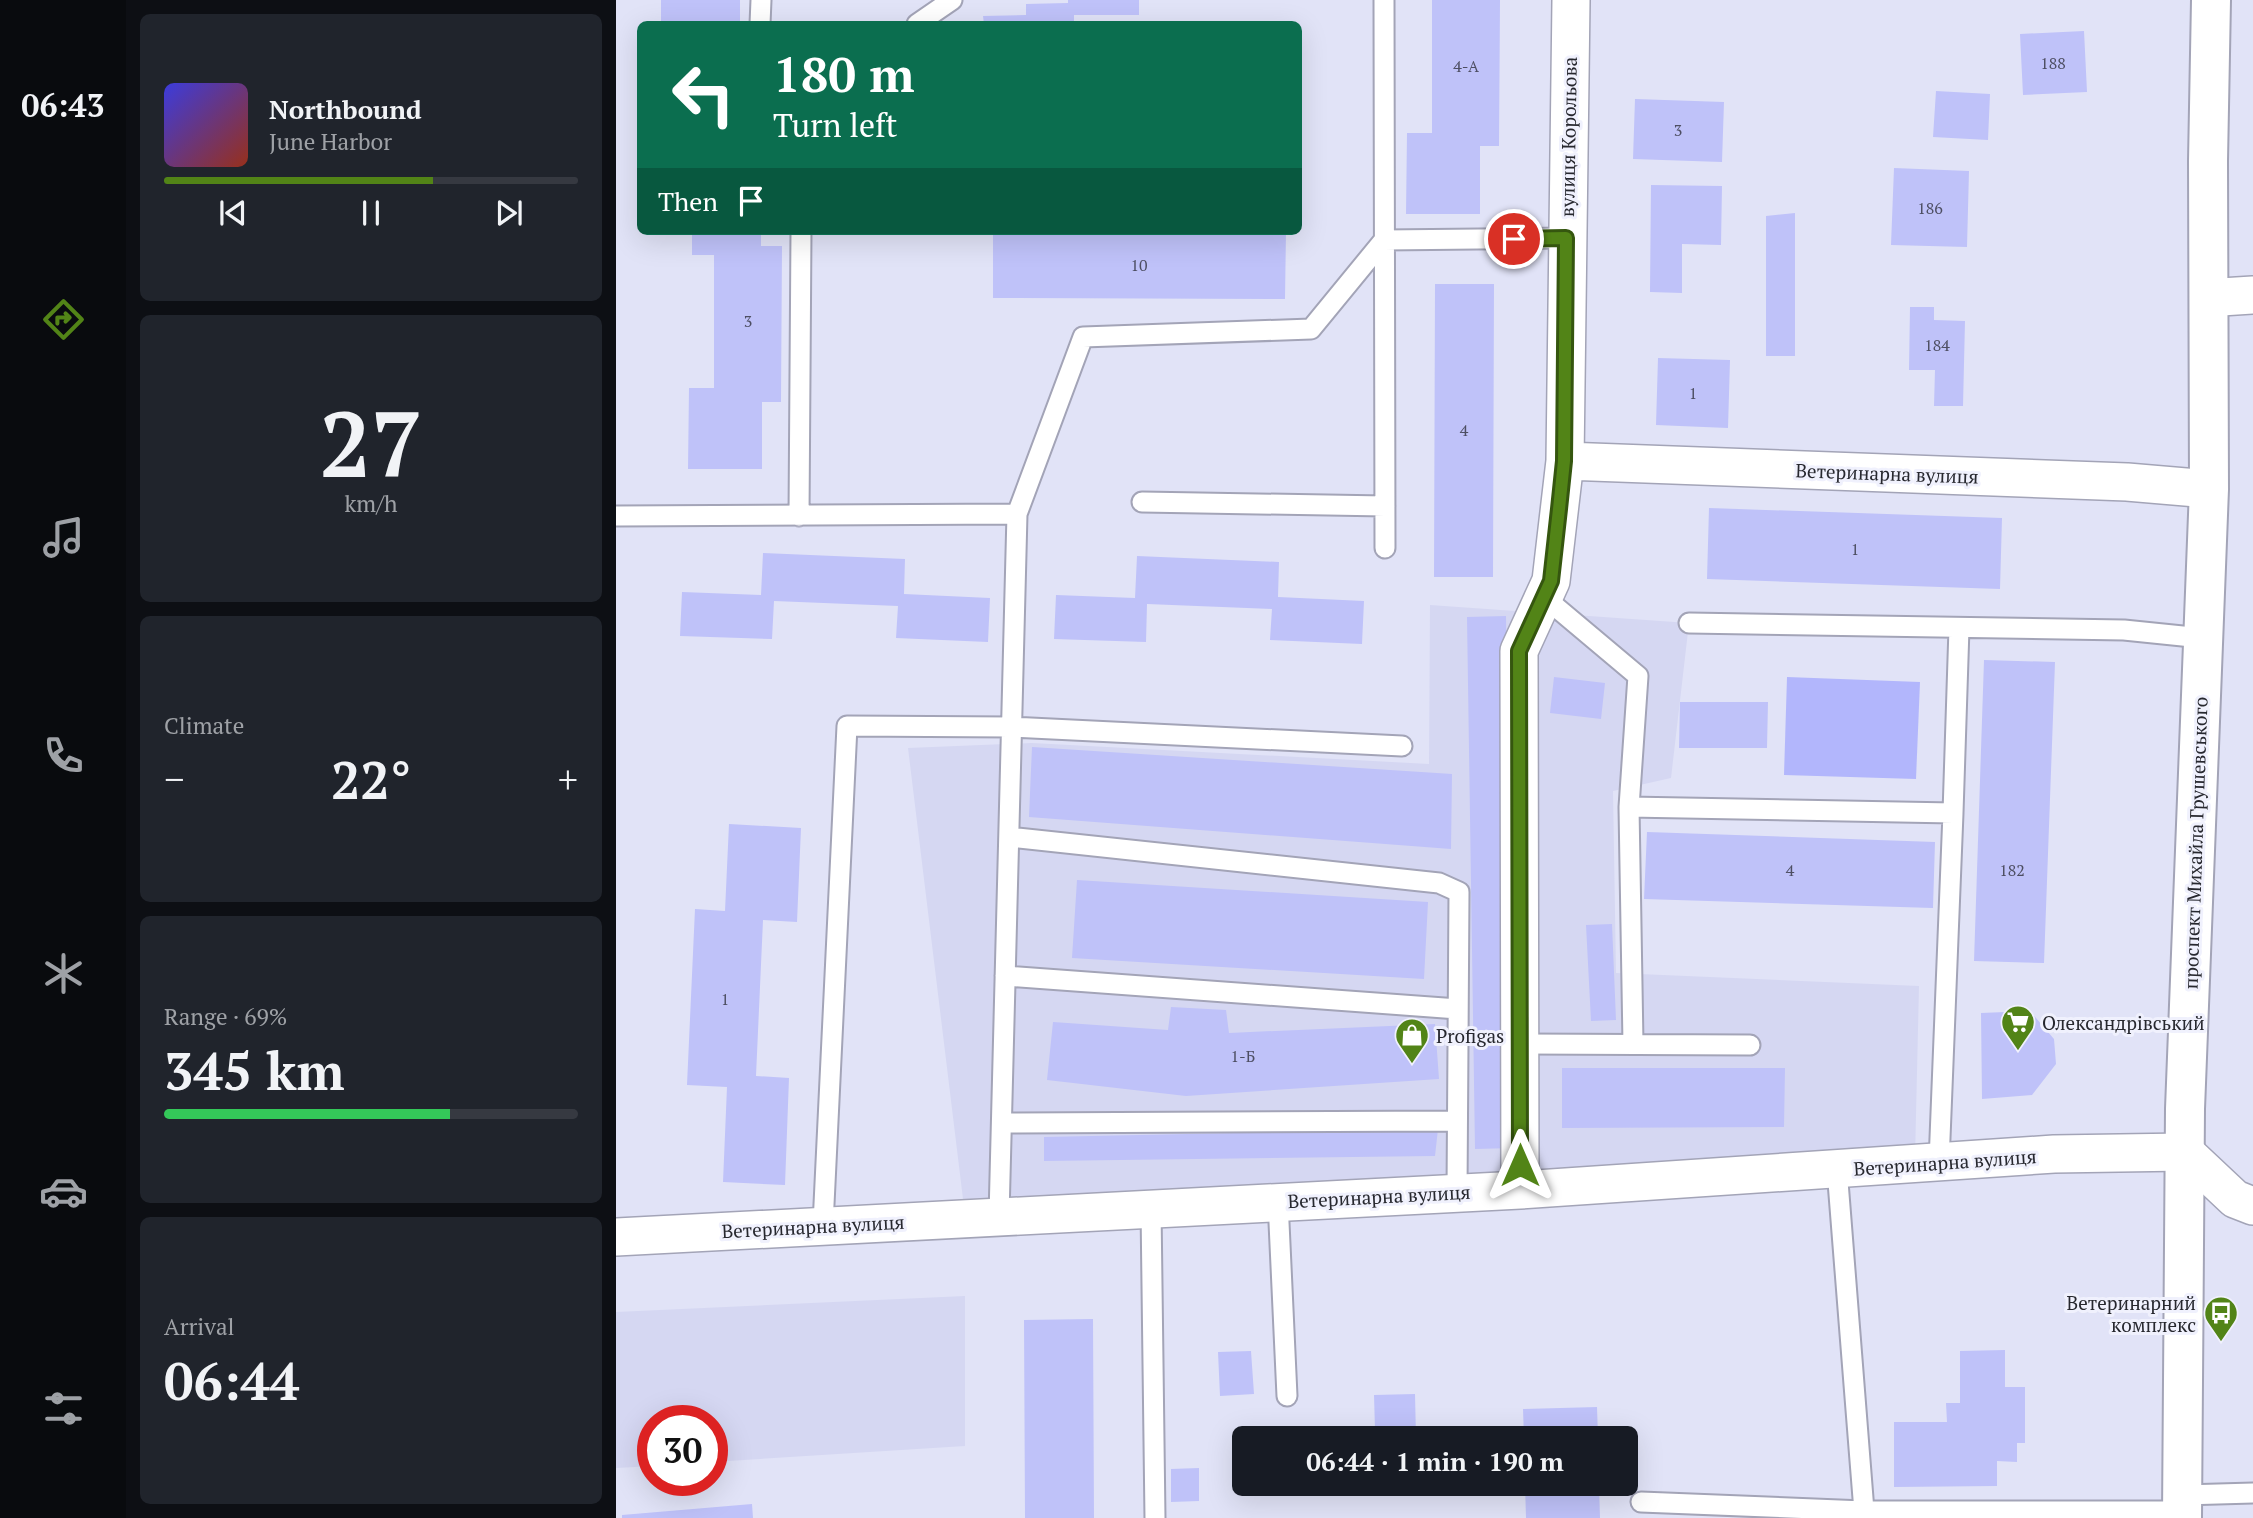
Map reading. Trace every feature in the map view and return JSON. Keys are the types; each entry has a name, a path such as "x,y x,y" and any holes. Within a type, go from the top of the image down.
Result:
{"street":[{"name":"вулиця Корольова","path":"1520,1190 1519,651 1551,581 1564,461 1571,0"},
{"name":"проспект Михайла Грушевського","path":"2182,1508 2185,1152 2209,489 2208,161 2211,0"},
{"path":"2209,293 2221,297 2253,295"},
{"name":"Ветеринарна вулиця","path":"1564,461 2127,482 2209,489"},
{"path":"2185,1152 2235,1199 2253,1206"},
{"name":"Ветеринарна вулиця","path":"616,1237 822,1224 1520,1190 2054,1154 2185,1152"}],"lane":[{"path":"760,21 761,0"},
{"path":"921,21 952,0"},
{"path":"1384,0 1385,548"},
{"path":"799,516 801,235"},
{"path":"1384,240 1566,238"},
{"path":"999,1216 1017,514 1083,337 1311,329 1384,240"},
{"path":"1142,502 1385,506"},
{"path":"616,516 1017,514"},
{"path":"1544,597 1638,676 1629,807 1633,1044"},
{"path":"1689,623 2124,630 2202,638"},
{"path":"1939,1163 1959,628"},
{"path":"822,1224 847,726 1011,727 1402,746"},
{"path":"1629,807 1953,813"},
{"path":"1009,837 1439,883 1459,892 1457,1193"},
{"path":"1005,976 1458,1009"},
{"path":"1520,1044 1750,1045"},
{"path":"1002,1123 1457,1121"},
{"path":"1838,1169 1864,1510"},
{"path":"1278,1201 1287,1396"},
{"path":"1151,1209 1155,1518"},
{"path":"1642,1502 1864,1510 2182,1508 2253,1493"}],"shaded area":[{"path":"1430,605 1689,623 1671,778 1613,791 1616,973 1919,986 1915,1158 1005,1205 963,1199 908,748 1032,743 1429,764"},
{"path":"1787,677 1920,682 1916,779 1784,775"},
{"path":"965,1296 965,1446 728,1461 728,1405 637,1405 637,1467 616,1468 616,1312"}],"building":[{"path":"661,0 740,0 740,21 661,21"},
{"path":"1068,0 1139,0 1139,15 1074,15 1074,21 984,21 983,16 1026,15 1026,4 1068,3"},
{"path":"1432,0 1500,0 1499,146 1480,146 1480,214 1406,214 1407,133 1432,133"},
{"path":"2084,31 2087,92 2023,95 2020,34"},
{"path":"1936,91 1990,94 1988,140 1933,137"},
{"path":"1635,99 1724,102 1722,162 1633,159"},
{"path":"1894,168 1969,171 1967,247 1891,245"},
{"path":"1651,185 1722,186 1721,245 1682,244 1682,293 1650,292"},
{"path":"1795,213 1795,356 1766,356 1766,216"},
{"path":"692,235 761,235 761,246 782,246 781,402 762,402 762,469 688,469 689,388 714,388 714,255 692,255"},
{"path":"993,235 1286,235 1285,299 993,298"},
{"path":"1435,284 1494,284 1493,577 1434,577"},
{"path":"1910,307 1934,307 1934,320 1965,321 1963,406 1934,406 1935,370 1909,370"},
{"path":"1658,358 1730,360 1728,428 1656,425"},
{"path":"1709,508 2002,518 2000,589 1707,579"},
{"path":"763,553 905,559 904,594 990,598 988,642 896,638 898,606 774,601 772,639 680,636 682,592 761,595"},
{"path":"1137,556 1279,562 1278,597 1364,601 1362,644 1270,640 1272,609 1147,604 1146,642 1054,639 1056,595 1135,598"},
{"path":"1506,616 1513,1148 1475,1149 1467,617"},
{"path":"1984,660 2055,662 2044,963 1974,961"},
{"path":"1554,677 1605,683 1601,719 1550,713"},
{"path":"1680,702 1768,702 1767,748 1679,748"},
{"path":"1032,747 1452,774 1451,849 1029,817"},
{"path":"729,824 801,828 797,922 763,920 756,1076 789,1078 785,1185 723,1182 727,1087 687,1085 695,909 725,911"},
{"path":"1647,832 1935,842 1933,908 1644,899"},
{"path":"1077,880 1428,902 1424,979 1072,958"},
{"path":"1612,924 1616,1020 1591,1021 1586,925"},
{"path":"1171,1007 1226,1010 1229,1033 1435,1024 1439,1079 1186,1096 1047,1080 1053,1022 1168,1030"},
{"name":"Олександрівський","path":"2030,1011 2054,1039 2056,1064 2032,1095 1982,1099 1981,1013"},
{"path":"1562,1068 1785,1068 1784,1127 1562,1128"},
{"path":"1438,1129 1435,1156 1044,1161 1044,1137"},
{"path":"1093,1319 1094,1518 1025,1518 1024,1320"},
{"path":"2005,1350 2005,1387 2025,1387 2025,1443 2017,1443 2017,1462 1997,1461 1997,1486 1894,1487 1894,1422 1947,1422 1946,1403 1960,1403 1960,1351"},
{"path":"1251,1351 1254,1394 1220,1396 1218,1352"},
{"path":"1415,1394 1416,1426 1375,1426 1374,1395"},
{"path":"1597,1407 1598,1426 1524,1426 1523,1409"},
{"path":"1199,1468 1199,1501 1171,1502 1171,1469"},
{"path":"1525,1496 1599,1496 1600,1518 1526,1518"},
{"path":"752,1504 753,1518 622,1518 622,1515"}],"place":[{"name":"Олександрівський","path":"2018,1052"},
{"name":"Profigas","path":"1412,1065"},
{"name":"Ветеринарний комплекс","path":"2221,1343"}],"route":[{"path":"1514,239 1566,238 1564,461 1551,581 1519,651 1520,1165"}]}
